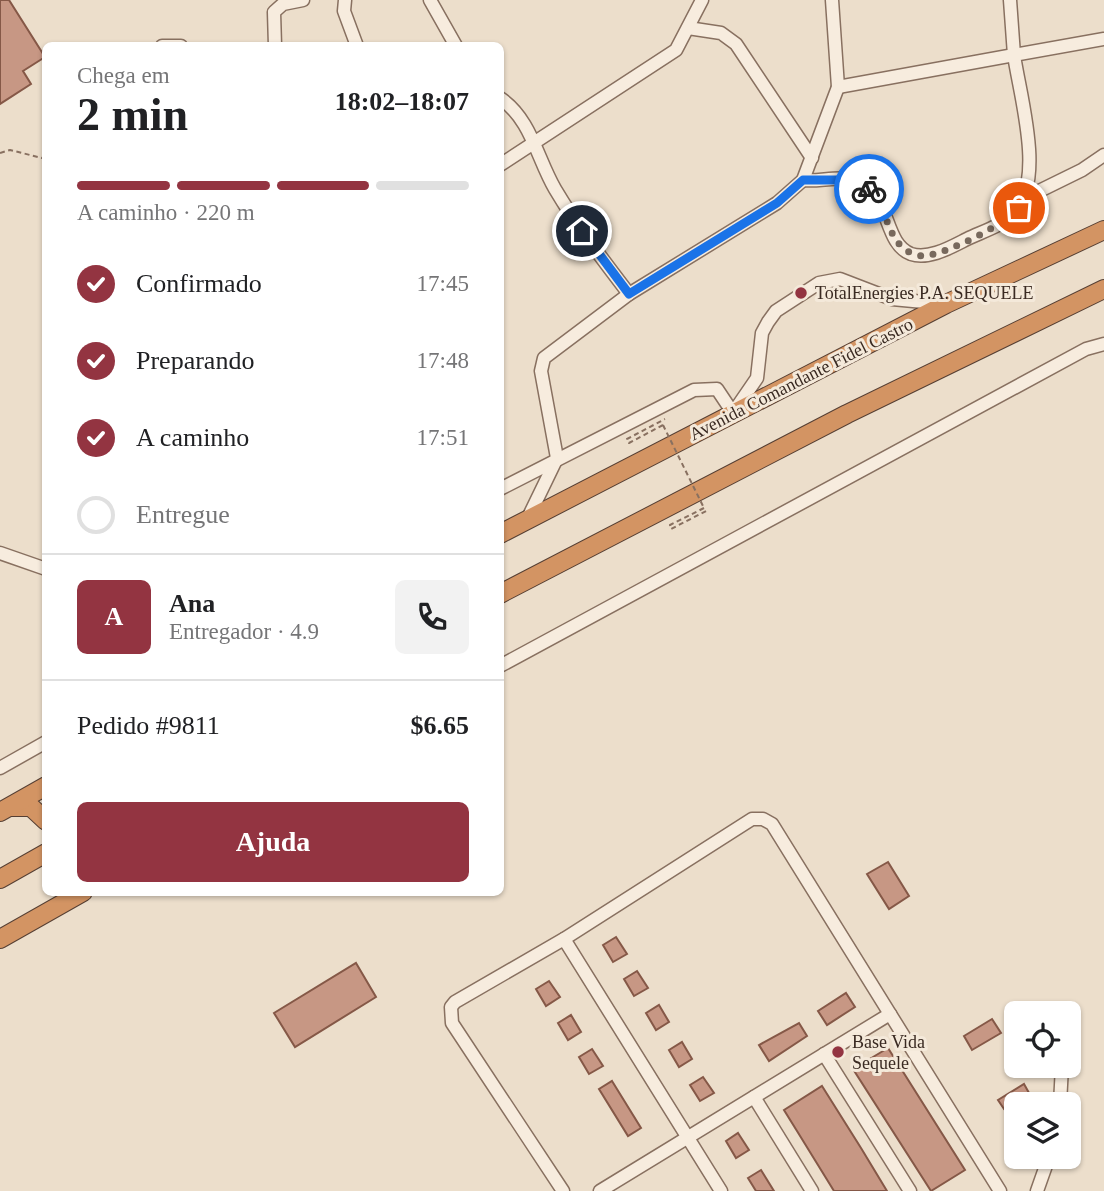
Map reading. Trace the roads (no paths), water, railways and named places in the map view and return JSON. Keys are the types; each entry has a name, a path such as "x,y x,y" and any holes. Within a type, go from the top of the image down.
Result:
{"highway":[{"name":"Avenida Comandante Fidel Castro","path":"504,532 946,304 1104,230"},
{"path":"504,592 714,481 1104,289"},
{"path":"3,810 42,788"},
{"path":"3,810 16,805 30,807 42,818"},
{"path":"0,878 42,853"},
{"path":"0,939 76,896"}],"street":[{"path":"275,42 274,12 283,4 303,0"},
{"path":"345,0 344,11 356,42"},
{"path":"430,0 454,42"},
{"path":"504,163 676,50 702,0"},
{"path":"527,520 557,458 541,371 544,358 629,294 777,203 803,180 838,87 832,0"},
{"path":"803,180 854,180 866,186 878,198 900,245 909,253 923,256 952,247 1011,217 1025,198 1030,169 1014,55 1010,0"},
{"path":"688,28 721,33 736,44 812,158"},
{"path":"838,87 1104,39"},
{"path":"504,101 512,106 524,124 560,197 629,294"},
{"path":"1025,198 1082,170 1104,155"},
{"path":"504,487 694,390 717,389 733,413 757,378 762,333 768,322 776,311 819,283 840,279 892,299 946,304"},
{"path":"504,664 1086,349 1104,344"},
{"path":"0,553 42,568"},
{"path":"0,768 42,745"},
{"path":"563,1191 452,1023 449,1012 455,1002 564,939 752,819 763,819 772,824 1000,1191"},
{"path":"564,939 721,1191"},
{"path":"600,1191 890,1014"},
{"path":"824,1054 910,1191"},
{"path":"754,1097 813,1191"},
{"path":"1037,1191 1045,1169"}],"place":[{"name":"TotalEnergies P.A. SEQUELE","path":"801,293"},
{"name":"Base Vida Sequele","path":"838,1052"}]}
